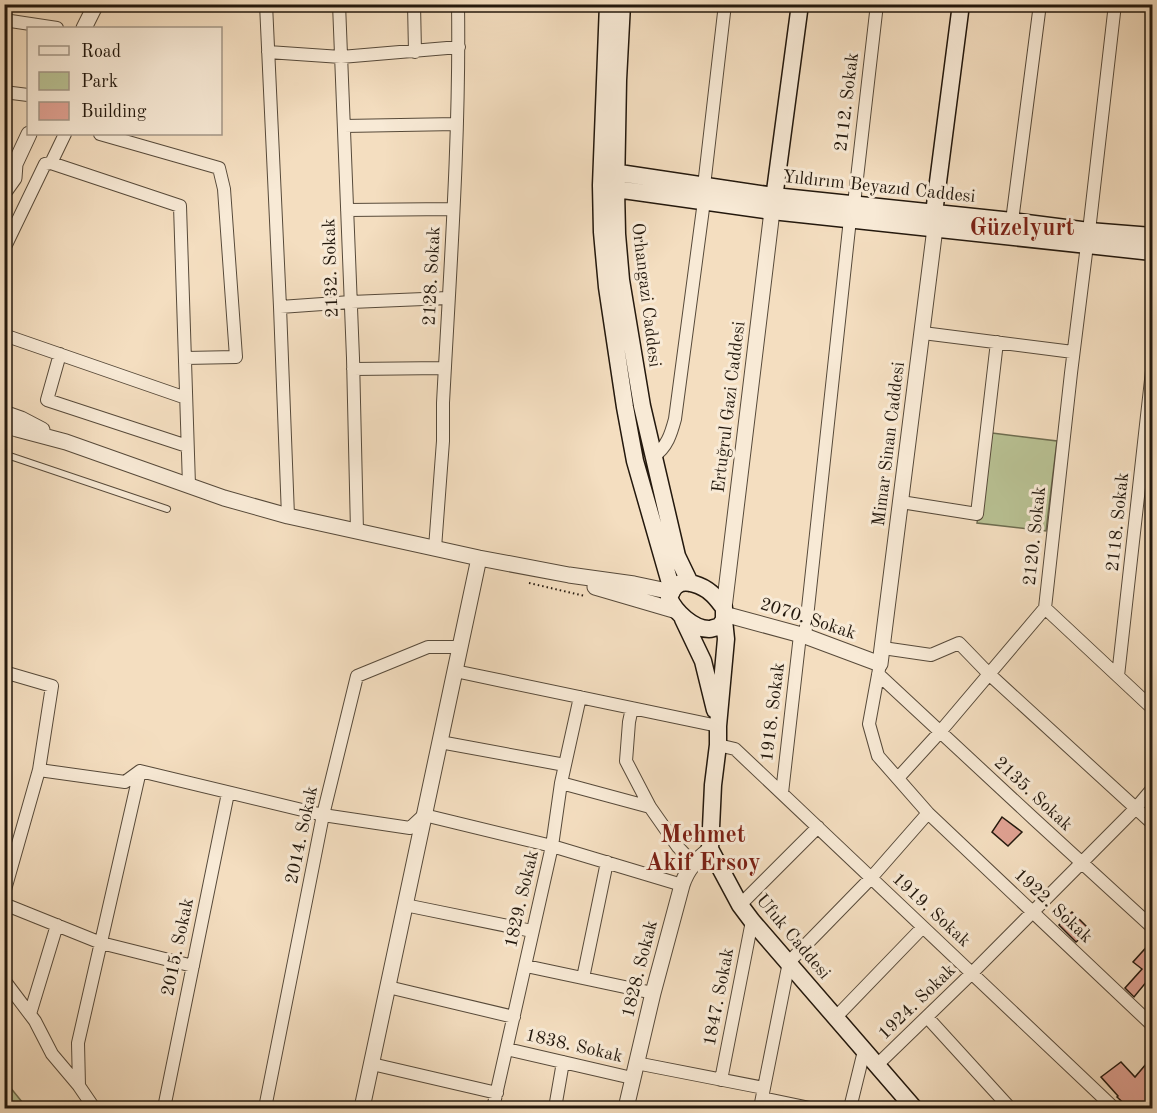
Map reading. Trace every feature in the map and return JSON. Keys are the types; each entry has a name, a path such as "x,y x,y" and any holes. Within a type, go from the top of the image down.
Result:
{"main road":[{"path":"608,4 609,179 602,232 606,276 635,461 672,591"},
{"name":"Orhangazi Caddesi","path":"622,4 609,179 621,280 642,406 677,556 690,583"},
{"name":"Ertuğrul Gazi Caddesi","path":"773,203 800,4"},
{"name":"Mimar Sinan Caddesi","path":"934,220 961,4"},
{"name":"Yıldırım Beyazıd Caddesi","path":"609,179 773,203 1088,238 1152,236"},
{"name":"Yıldırım Beyazıd Caddesi","path":"934,220 1012,221 1152,252"},
{"path":"710,849 713,785 726,639 724,614 711,592 700,586 683,582 678,584 669,598 703,661 718,726"},
{"path":"679,613 699,627 708,629 719,627 724,614"},
{"name":"Ufuk Caddesi","path":"710,849 740,905 752,921 914,1108"}],"street":[{"path":"84,27 96,4"},
{"path":"266,4 288,516"},
{"name":"2132. Sokak","path":"339,4 351,302 357,531"},
{"path":"414,4 415,52"},
{"name":"2128. Sokak","path":"435,548 443,441 457,124 458,4"},
{"path":"654,456 662,451 670,437 675,419 704,194 725,4"},
{"name":"2112. Sokak","path":"802,636 877,4"},
{"path":"1012,221 1040,4"},
{"name":"2120. Sokak","path":"898,778 1045,608 1115,4"},
{"path":"4,20 50,27"},
{"path":"268,52 341,57 459,47"},
{"path":"4,92 27,95"},
{"path":"344,126 457,124"},
{"path":"4,192 14,178 8,165 28,135"},
{"path":"51,163 65,135"},
{"path":"104,135 219,168 224,189 236,357 185,358"},
{"path":"4,249 45,164 51,163 180,206 189,485"},
{"name":"Ertuğrul Gazi Caddesi","path":"724,614 773,203"},
{"path":"347,210 453,209"},
{"name":"Mimar Sinan Caddesi","path":"879,669 923,333 934,220"},
{"path":"280,307 448,298"},
{"path":"923,333 1073,352"},
{"path":"4,335 186,398"},
{"path":"901,502 977,514 997,342"},
{"path":"60,354 47,400 187,446"},
{"path":"353,369 445,368"},
{"name":"2118. Sokak","path":"1118,676 1152,371"},
{"path":"4,413 66,442"},
{"path":"4,425 66,442 224,498 288,516 479,558 619,593 679,613"},
{"path":"479,558 672,591"},
{"path":"362,1108 479,558"},
{"path":"1045,608 1152,708"},
{"name":"2070. Sokak","path":"724,614 802,636 879,669"},
{"name":"1918. Sokak","path":"782,793 802,636"},
{"path":"883,648 931,655 959,643 989,674 1152,823"},
{"name":"2014. Sokak","path":"265,1108 323,815 357,676 428,647 460,647"},
{"name":"2135. Sokak","path":"879,669 890,686 1152,927"},
{"name":"1922. Sokak","path":"879,669 869,724 878,756 928,813 1152,1025"},
{"path":"455,671 718,726"},
{"path":"4,672 52,686 39,770 4,893"},
{"name":"1829. Sokak","path":"493,1108 552,846 561,783 580,697"},
{"path":"632,708 627,761 650,807 678,847 693,863"},
{"path":"440,742 565,765"},
{"name":"1919. Sokak","path":"718,745 735,749 1114,1108"},
{"path":"39,770 125,782 140,771"},
{"path":"140,771 323,815 410,828 424,815"},
{"path":"79,1086 78,1043 140,771"},
{"path":"561,783 650,807"},
{"name":"1924. Sokak","path":"876,1066 1033,912 1152,789"},
{"name":"2015. Sokak","path":"164,1108 228,793"},
{"path":"762,1098 789,962 871,878 928,813"},
{"path":"424,815 552,846 682,885"},
{"path":"740,905 818,827"},
{"name":"1828. Sokak","path":"626,1108 653,993 682,885 693,863 710,849"},
{"path":"584,978 607,862"},
{"path":"4,904 101,943 193,966"},
{"path":"405,905 532,931"},
{"name":"1847. Sokak","path":"721,1080 752,921"},
{"path":"30,1014 57,925"},
{"path":"836,1017 923,927"},
{"path":"526,966 653,993"},
{"path":"4,981 35,1021 52,1054 94,1108"},
{"path":"388,987 514,1017"},
{"path":"927,1017 1010,1108"},
{"name":"1838. Sokak","path":"507,1050 632,1078"},
{"path":"850,1108 864,1051"},
{"path":"555,1108 563,1062"},
{"path":"636,1063 721,1080 762,1098 810,1108"},
{"path":"372,1064 497,1093"}],"lane":[{"path":"4,454 166,509"}],"green space":[{"path":"992,433 1057,441 1046,531 977,523"},
{"path":"5,1081 27,1108 5,1108"}],"building":[{"path":"1002,817 1022,832 1008,846 992,832"},
{"path":"1072,912 1090,930 1076,942 1059,925"},
{"path":"1152,941 1152,975 1134,997 1125,988 1142,969 1133,962"},
{"path":"1152,1057 1152,1108 1129,1108 1101,1077 1121,1062 1135,1077"}],"district":[{"name":"Güzelyurt","path":"1022,229"},
{"name":"Mehmet Akif Ersoy","path":"703,850"}]}
